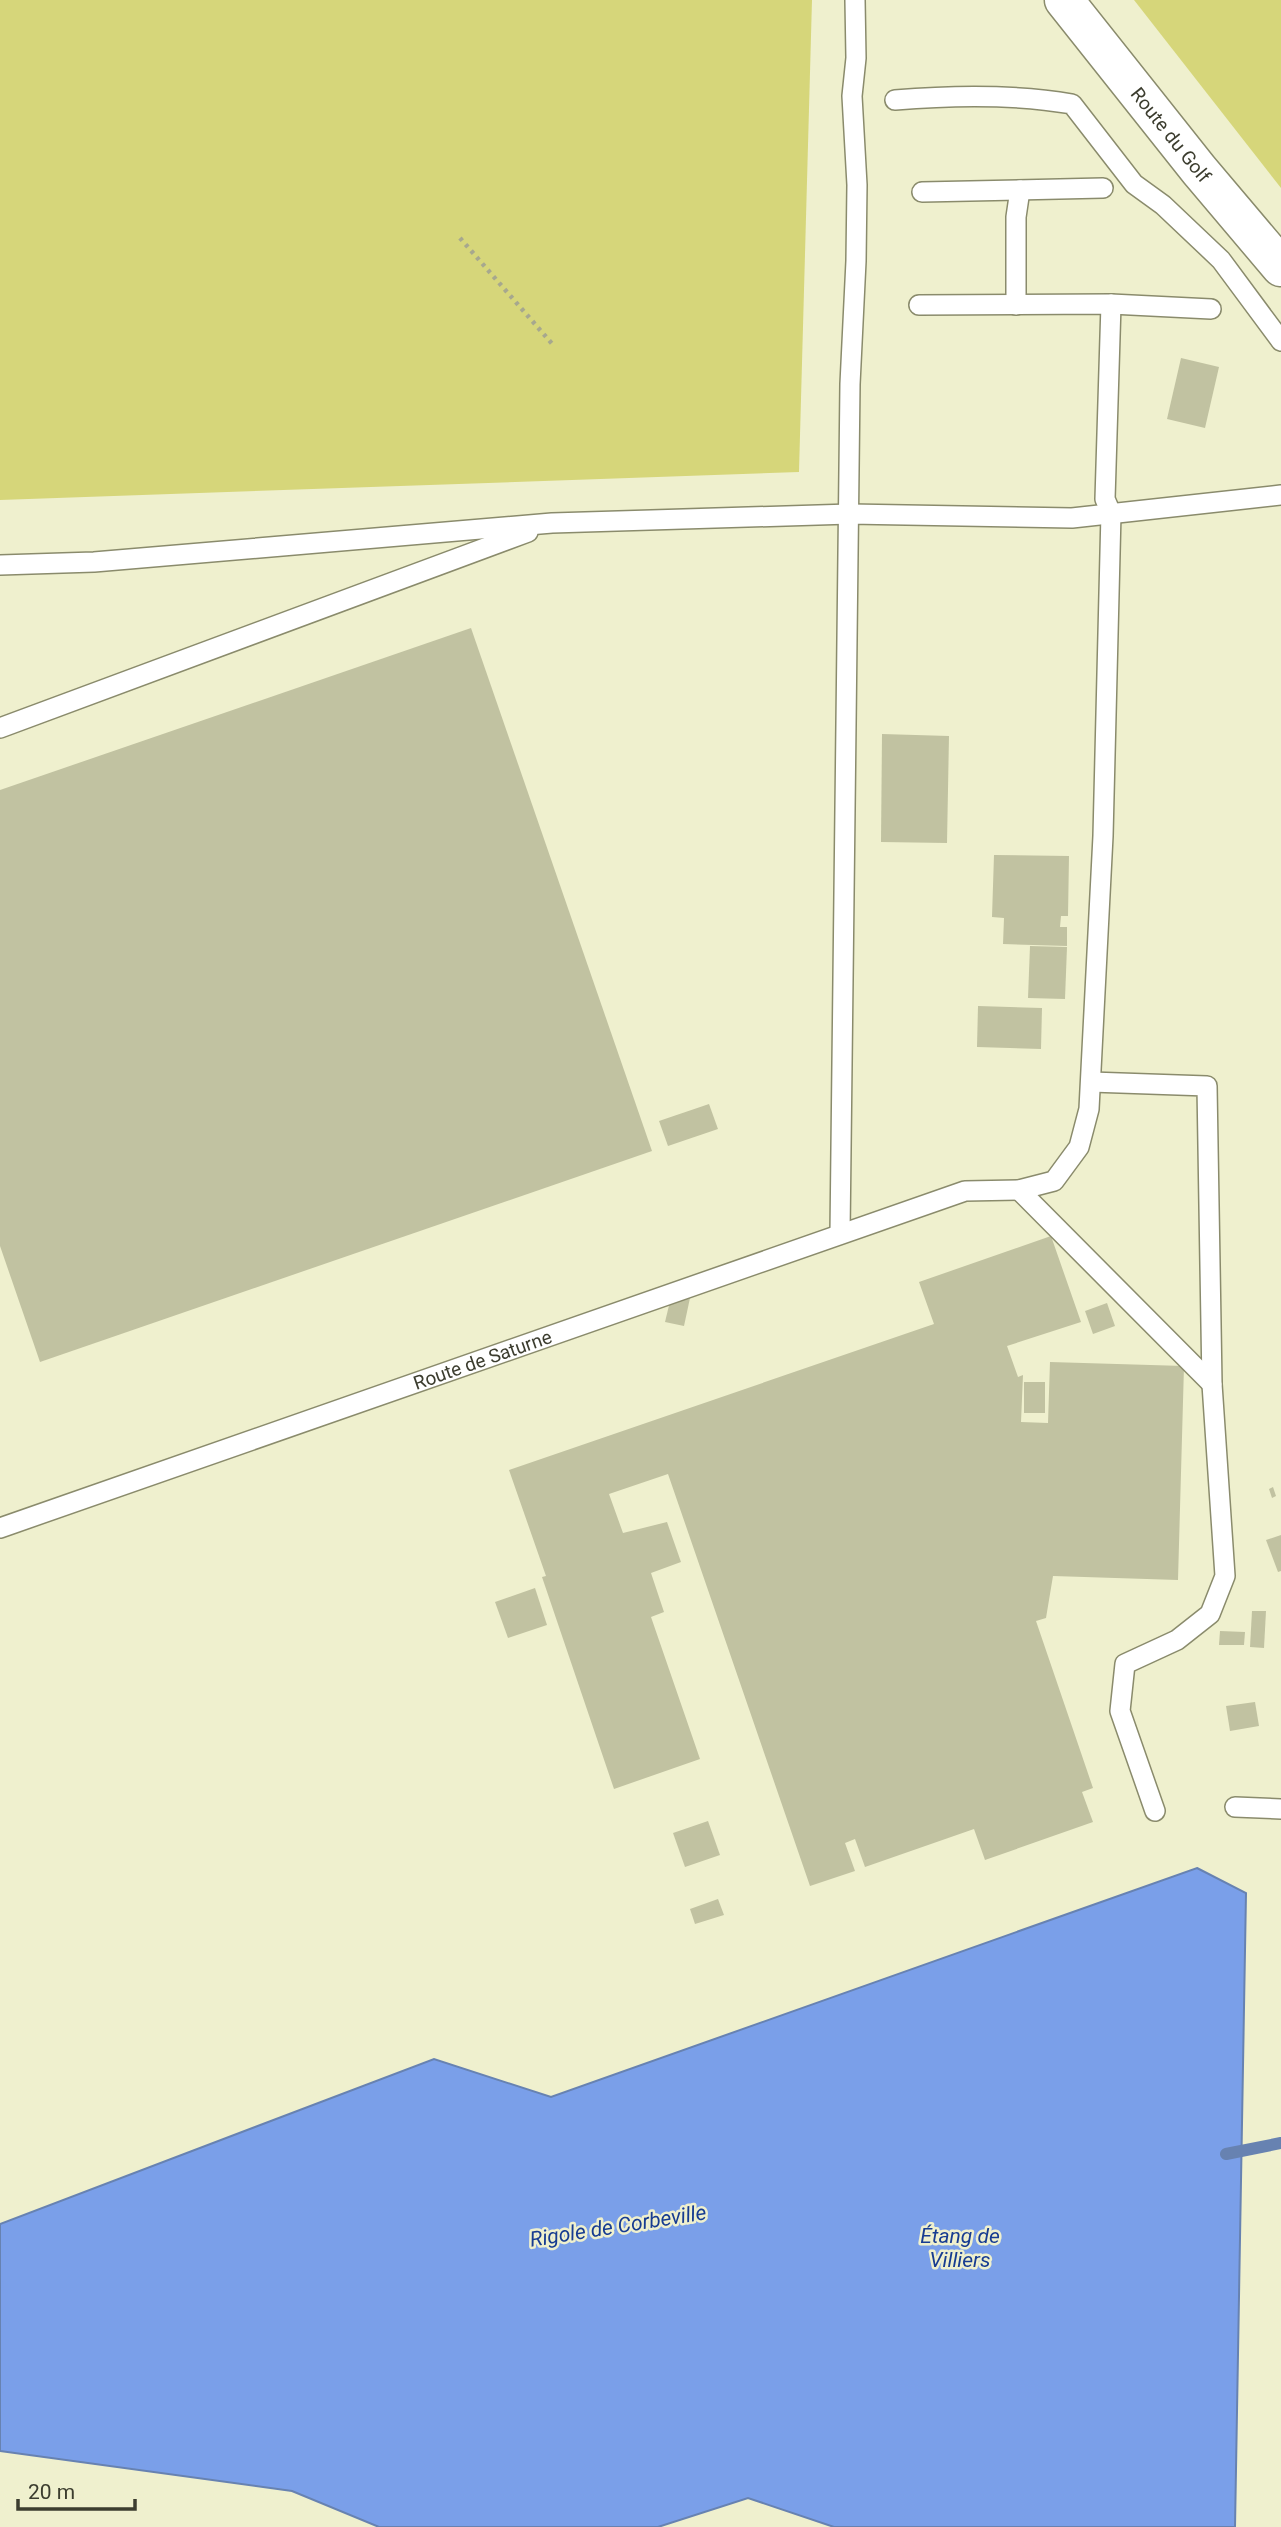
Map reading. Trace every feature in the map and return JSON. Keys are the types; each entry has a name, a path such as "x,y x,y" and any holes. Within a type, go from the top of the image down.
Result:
{"street":[{"name":"Route du Golf","path":"1064,0 1281,267"}],"lane":[{"path":"840,1234 850,384 857,185 852,96 856,58 855,0"},
{"path":"895,100 942,96 1039,99 1072,104 1134,184 1163,205 1221,260 1281,341"},
{"path":"922,192 1103,188"},
{"path":"1016,305 1016,217 1020,190"},
{"path":"919,305 1111,304 1211,309"},
{"name":"Route de Saturne","path":"0,1528 965,1191 1019,1190 1054,1181 1079,1147 1089,1109 1091,1082 1103,836 1111,513 1105,499 1111,304"},
{"path":"0,565 108,561 552,523 850,514 1072,518 1281,495"},
{"path":"0,728 552,523"},
{"path":"1091,1082 1208,1086 1212,1384 1225,1576 1210,1614 1177,1640 1125,1664 1119,1711 1155,1811"},
{"path":"1019,1190 1212,1384"},
{"path":"1235,1807 1281,1809"}],"path":[{"path":"460,238 554,346"}],"shaded area":[{"path":"0,0 812,0 799,472 0,500"},
{"path":"1134,0 1281,0 1281,188"}],"water":[{"name":"Étang de Villiers","path":"1197,1868 1246,1893 1235,2527 834,2527 748,2498 658,2527 379,2527 292,2491 0,2451 0,2224 434,2059 551,2097"}],"building":[{"path":"1181,358 1219,367 1205,428 1167,419"},
{"path":"471,628 652,1151 40,1362 0,1246 0,790"},
{"path":"882,734 949,736 947,843 881,842"},
{"path":"994,855 1069,856 1068,916 1061,916 1060,927 1067,927 1067,946 1003,944 1004,918 992,917"},
{"path":"1030,946 1067,947 1065,999 1028,998"},
{"path":"978,1006 1042,1008 1041,1049 977,1047"},
{"path":"709,1104 718,1129 668,1146 659,1121"},
{"path":"1051,1236 1081,1322 1007,1346 1018,1377 1023,1375 1021,1422 1048,1423 1050,1362 1184,1366 1178,1580 1053,1576 1046,1618 1036,1621 1093,1788 1082,1792 1093,1822 985,1860 974,1829 865,1867 855,1839 845,1843 855,1871 810,1886 668,1474 609,1494 623,1533 667,1522 681,1562 651,1573 664,1612 651,1617 700,1759 614,1789 542,1577 546,1576 509,1470 934,1324 919,1282"},
{"path":"672,1293 690,1298 684,1326 665,1322"},
{"path":"1107,1303 1115,1326 1093,1334 1085,1311"},
{"path":"1024,1382 1045,1382 1045,1413 1024,1413"},
{"path":"1273,1487 1276,1496 1272,1498 1269,1489"},
{"path":"1281,1535 1281,1571 1278,1572 1266,1540"},
{"path":"535,1588 547,1625 508,1638 495,1602"},
{"path":"1252,1611 1266,1611 1264,1648 1250,1647"},
{"path":"1220,1631 1245,1632 1244,1645 1219,1645"},
{"path":"1255,1702 1259,1726 1230,1731 1226,1706"},
{"path":"708,1821 720,1855 685,1867 673,1833"},
{"path":"718,1899 724,1915 695,1924 690,1909"}],"waterway":[{"path":"1226,2154 1281,2143"}],"water label":[{"name":"Rigole de Corbeville","path":"618,2226"}]}
